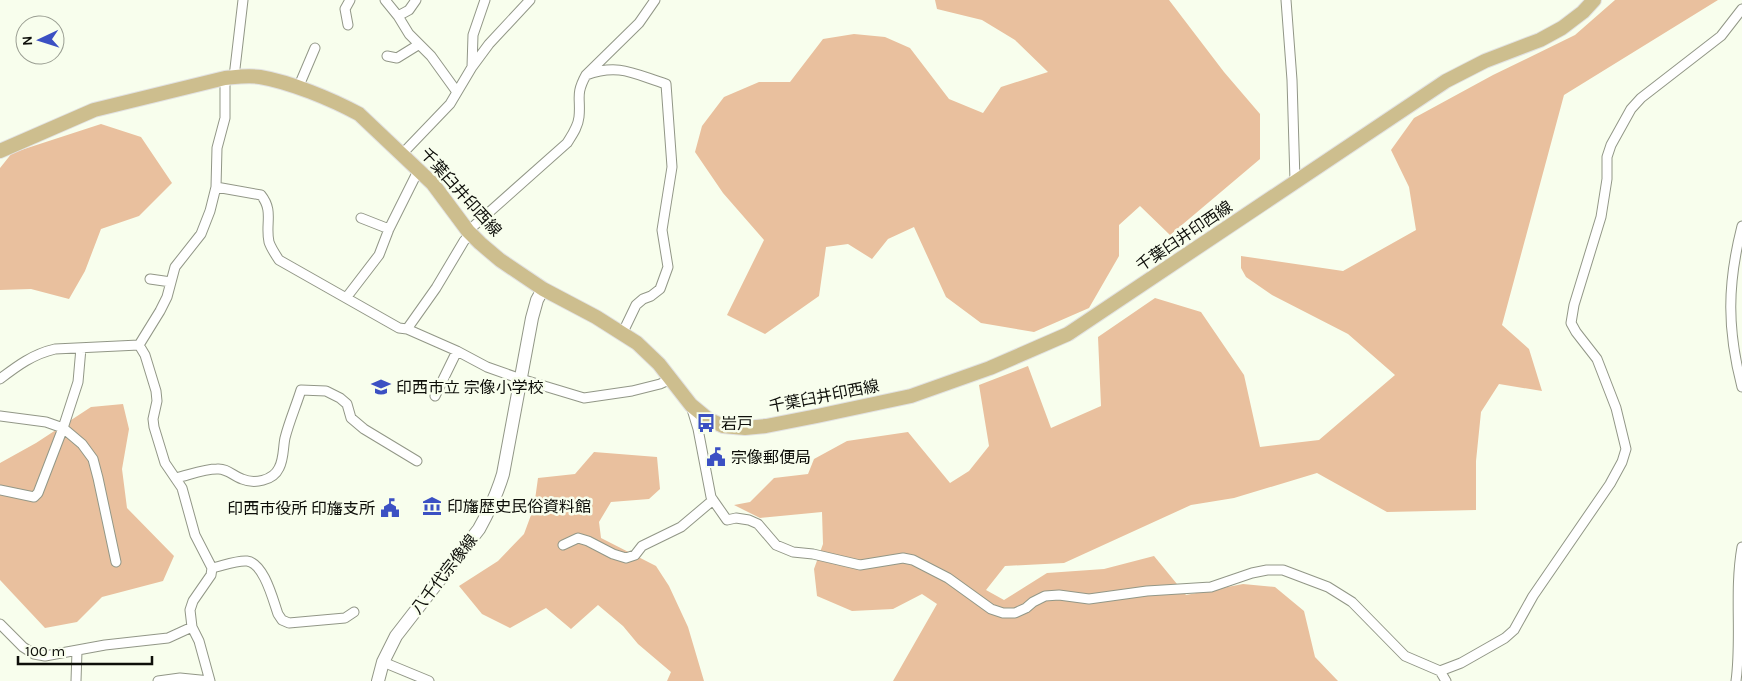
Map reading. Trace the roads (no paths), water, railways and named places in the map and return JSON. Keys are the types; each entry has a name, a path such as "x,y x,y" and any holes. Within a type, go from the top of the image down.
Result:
{"main road":[{"name":"千葉臼井印西線","path":"0,150 94,110 229,77 261,77 298,88 359,114 419,169 433,184 469,232 500,260 543,289 623,332 660,364 691,405 708,419 723,426 745,428 766,426 911,396 990,368 1068,334 1446,81 1485,61 1540,40 1562,28 1583,12 1594,0"},
{"name":"八千代宗像線","path":"378,681 383,662 396,636 479,529 489,512 503,474 537,300 543,289"}],"street":[{"path":"139,345 160,312 167,297 175,267 201,234 216,187 217,148 225,118 229,77 242,0"},
{"path":"348,25 346,9 350,0"},
{"path":"385,0 409,34 431,56 457,92"},
{"path":"398,16 409,10 416,0"},
{"path":"472,67 474,35 485,0"},
{"path":"403,154 450,104 472,67 499,32 530,0"},
{"path":"406,329 436,288 469,232 567,143 579,118 578,94 580,85 586,75 639,23 655,0"},
{"path":"1286,0 1292,80 1296,181"},
{"path":"1440,671 1461,663 1505,638 1514,630 1538,590 1610,484 1622,462 1626,449 1616,408 1597,359 1571,323 1577,296 1601,217 1607,179 1607,157 1611,145 1627,116 1640,98 1721,36 1742,9"},
{"path":"387,56 397,58 418,45"},
{"path":"298,88 314,48"},
{"path":"586,75 616,68 666,84 672,167 662,230 668,267 660,289 643,299 636,306 623,332"},
{"path":"346,298 379,255 388,229 419,169"},
{"path":"216,187 261,195 266,201 268,208 269,242 279,260 399,328 406,329 457,351 487,366 521,379 584,398 632,391 660,384 671,379"},
{"path":"361,218 388,229"},
{"path":"1742,226 1731,275 1730,300 1731,331 1742,387"},
{"path":"150,279 171,282"},
{"path":"0,379 23,362 43,352 55,349 139,345"},
{"path":"139,345 145,355 156,392 157,401 154,427 165,463 182,488 196,534 212,568 212,575 193,601 190,610 192,627 199,641 210,681 180,678 158,681"},
{"path":"0,490 25,496 36,495 63,428 78,382 81,348"},
{"path":"435,396 457,351"},
{"path":"176,478 218,469 227,470 242,479 254,482 274,475 281,464 285,437 301,390 326,391 340,398 347,404 351,418 364,429 417,460"},
{"path":"691,405 698,429 711,497 727,520 736,518 758,524 776,545 782,548 793,552 820,555 860,565 903,558 913,560 948,578 991,608 1003,613 1015,613 1045,596 1059,595 1088,599 1147,591 1211,587 1252,573 1267,570 1283,570 1328,587 1352,602 1406,656 1440,671 1446,681"},
{"path":"0,416 46,422 63,428 82,444 93,459 106,510 116,562"},
{"path":"563,545 578,538 626,558 635,555 642,546 681,527 713,500"},
{"path":"1736,681 1740,644 1738,586 1742,547"},
{"path":"212,568 246,561 253,562 259,567 278,614 282,620 289,623 345,618 354,612"},
{"path":"2,628 23,647 34,654 45,656 105,645 168,638 192,627"},
{"path":"76,681 77,651"},
{"path":"383,662 429,681"}],"place":[{"name":"印西市立 宗像小学校","path":"381,387"},
{"name":"岩戸","path":"706,423"},
{"name":"宗像郵便局","path":"716,457"},
{"name":"印旛歴史民俗資料館","path":"432,506"},
{"name":"印西市役所 印旛支所","path":"390,508"}]}
